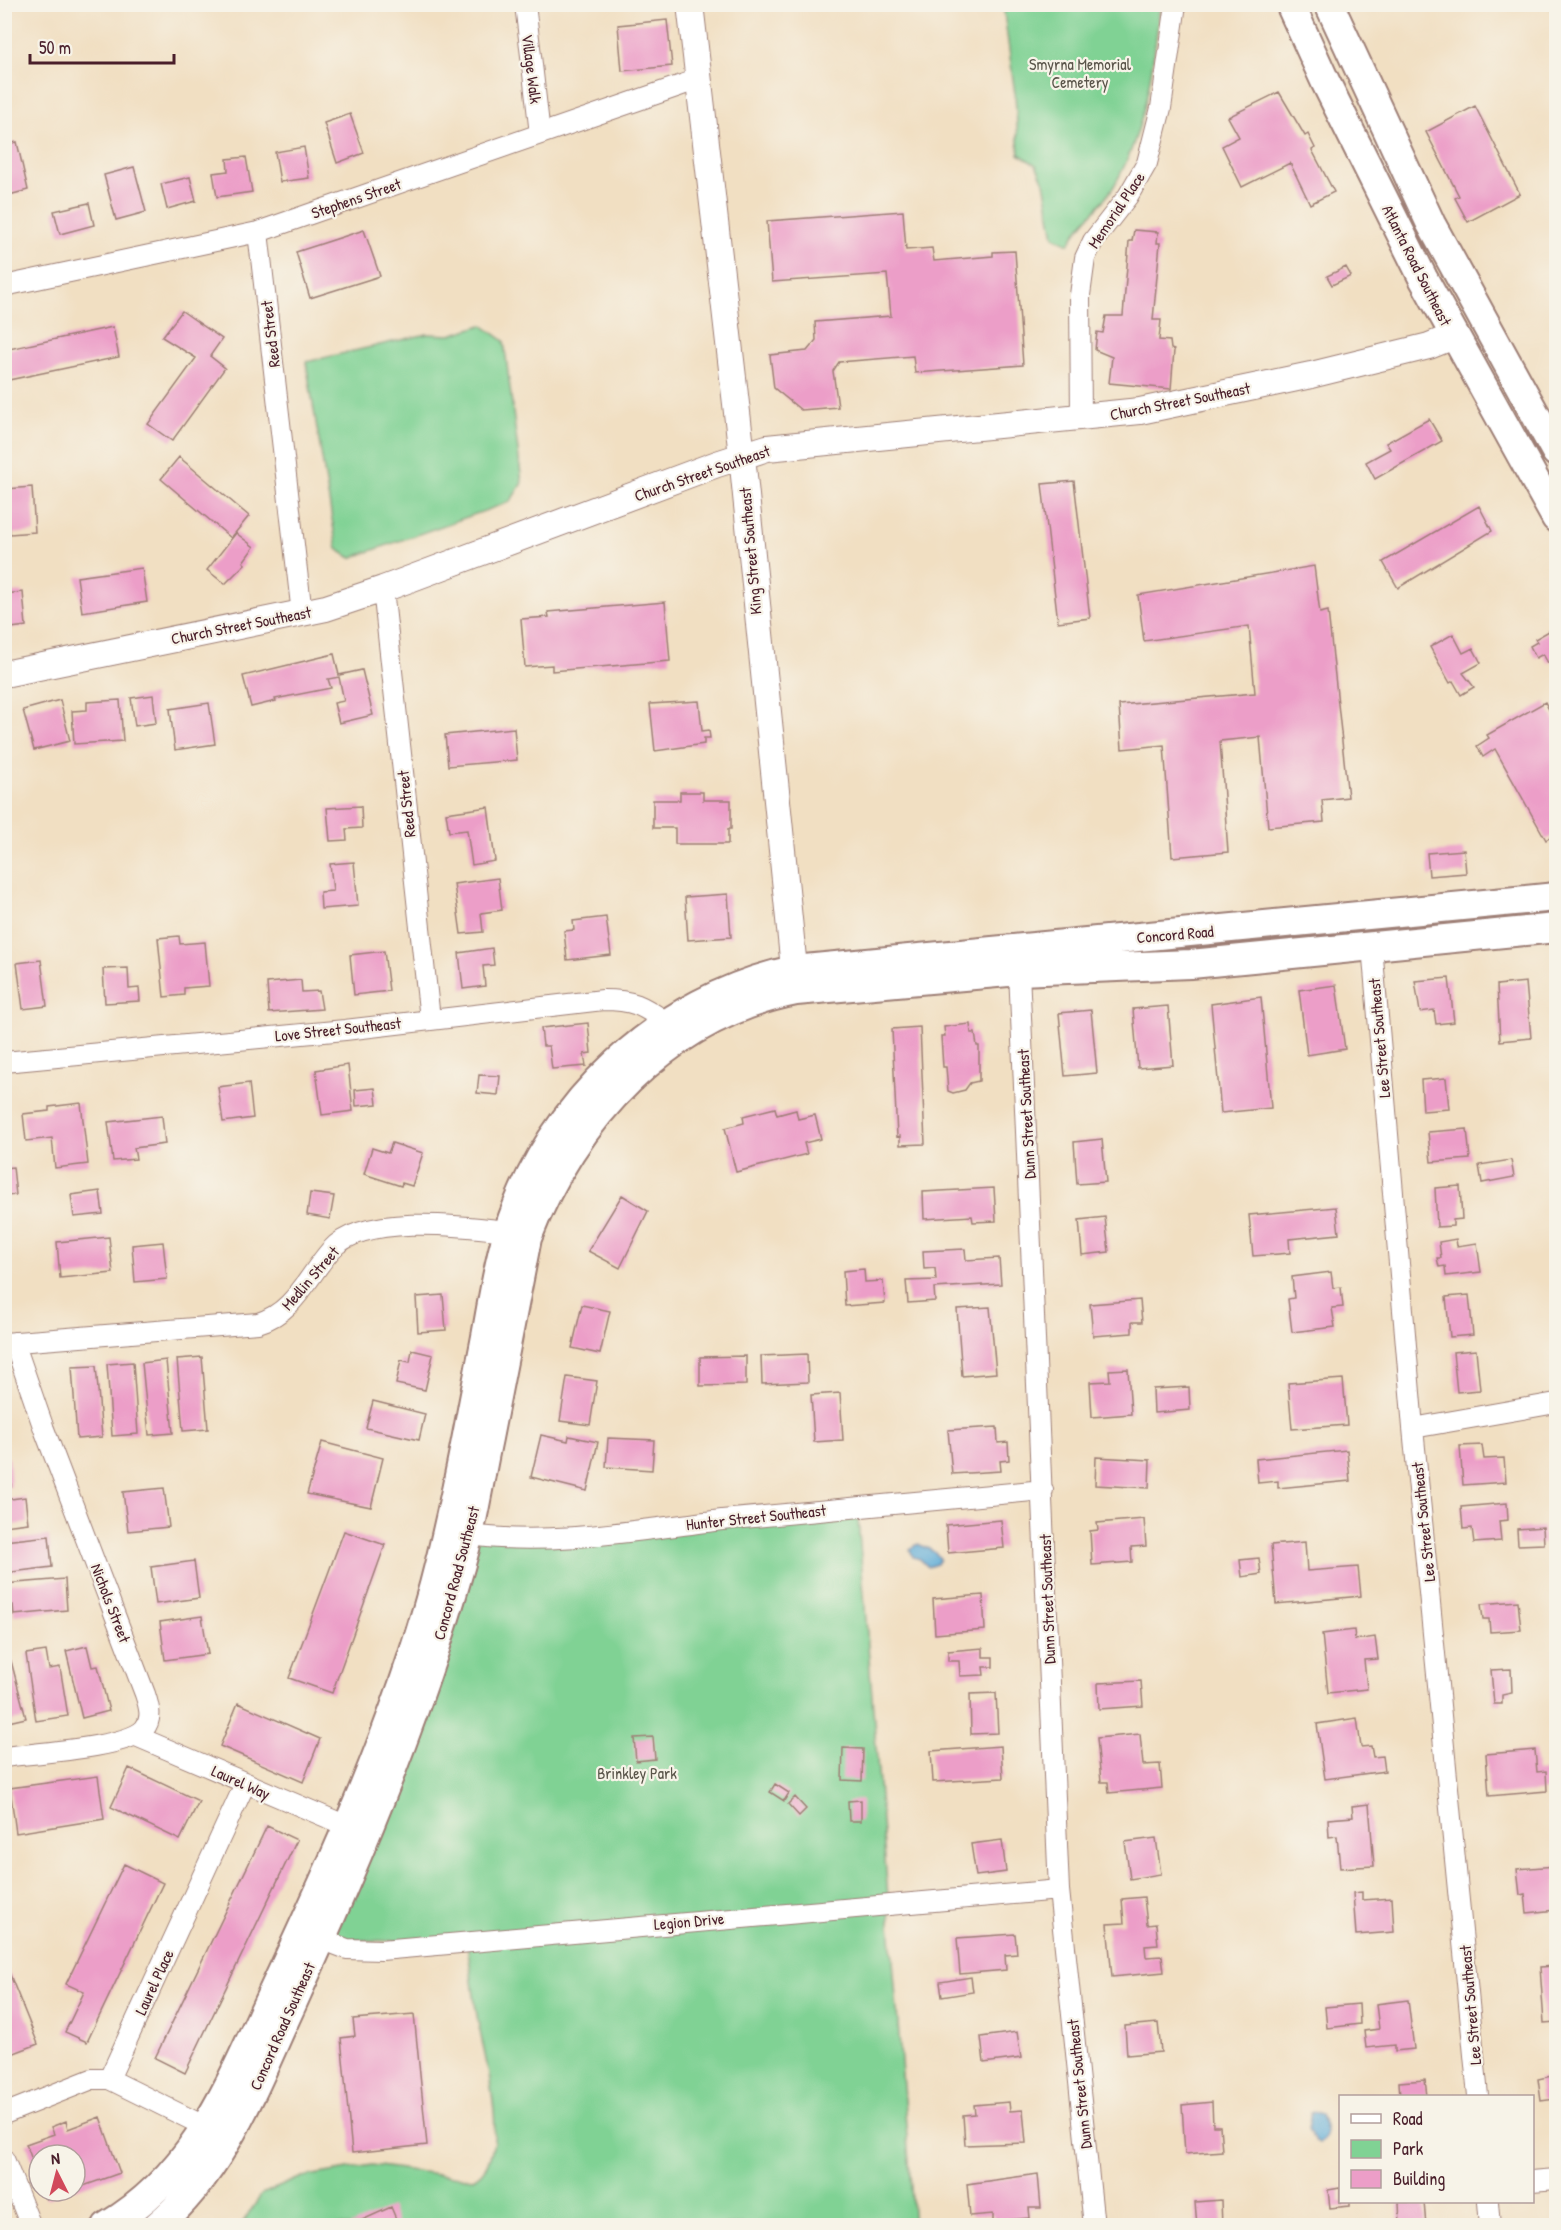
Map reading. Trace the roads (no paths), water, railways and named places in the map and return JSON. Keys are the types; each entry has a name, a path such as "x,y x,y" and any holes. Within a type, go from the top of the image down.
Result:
{"main road":[{"name":"Atlanta Road Southeast","path":"1290,4 1391,216 1454,336 1557,518"},
{"name":"Atlanta Road Southeast","path":"1329,4 1431,224 1482,321 1557,452"},
{"name":"Concord Road","path":"795,980 1557,897"},
{"name":"Concord Road","path":"795,980 1191,964 1557,928"},
{"name":"Concord Road Southeast","path":"106,2226 147,2197 176,2170 206,2127 231,2081 286,1963 386,1731 433,1587 452,1511 501,1256 508,1231 534,1174 555,1137 585,1096 623,1055 666,1022 722,992 763,976 795,980"},
{"name":"Concord Road Southeast","path":"157,2226 189,2196 210,2169 227,2141 321,1939 399,1756 424,1685 469,1535 527,1238 543,1198 564,1161 593,1120 627,1080 674,1041 730,1012 771,996 795,980"}],"street":[{"name":"Village Walk","path":"525,4 540,134"},
{"name":"King Street Southeast","path":"690,4 742,456 795,980"},
{"name":"Memorial Place","path":"1080,418 1080,294 1085,258 1093,241 1128,196 1147,163 1161,108 1176,4"},
{"name":"Stephens Street","path":"4,286 258,232 699,79"},
{"name":"Reed Street","path":"258,232 302,614"},
{"name":"Church Street Southeast","path":"4,674 302,614 383,590 767,448 1080,418 1199,400 1429,346 1482,321"},
{"name":"Reed Street","path":"383,590 430,1019"},
{"name":"Lee Street Southeast","path":"1372,946 1413,1428 1479,2095"},
{"name":"Dunn Street Southeast","path":"1019,971 1059,1890 1094,2226"},
{"name":"Love Street Southeast","path":"4,1062 312,1033 603,1000 627,1000 645,1007 666,1022"},
{"name":"Medlin Street","path":"9,1343 258,1323 273,1319 291,1304 332,1249 348,1237 382,1227 454,1227 508,1231"},
{"name":"Nichols Street","path":"9,1343 145,1694 150,1719 146,1728 136,1736"},
{"path":"1413,1428 1557,1403"},
{"name":"Hunter Street Southeast","path":"469,1535 525,1540 571,1537 863,1505 1043,1490"},
{"path":"4,1756 105,1744 136,1736"},
{"name":"Laurel Way","path":"136,1736 347,1826"},
{"name":"Laurel Place","path":"109,2079 245,1784"},
{"name":"Legion Drive","path":"321,1939 347,1949 381,1950 1059,1890"},
{"path":"4,2114 92,2079 109,2079 206,2127"},
{"path":"4,2159 31,2226"},
{"path":"1534,2181 1557,2179"},
{"path":"1488,2203 1490,2226"}],"water":[{"path":"918,1544 936,1554 940,1559 937,1564 928,1567 920,1559 913,1557 910,1549"},
{"path":"1311,2113 1321,2114 1326,2130 1325,2138 1318,2144 1308,2129"}],"railway":[{"path":"1551,4 1556,10"}],"park label":[{"name":"Smyrna Memorial Cemetery","path":"1080,73"},
{"name":"Brinkley Park","path":"637,1773"}]}
